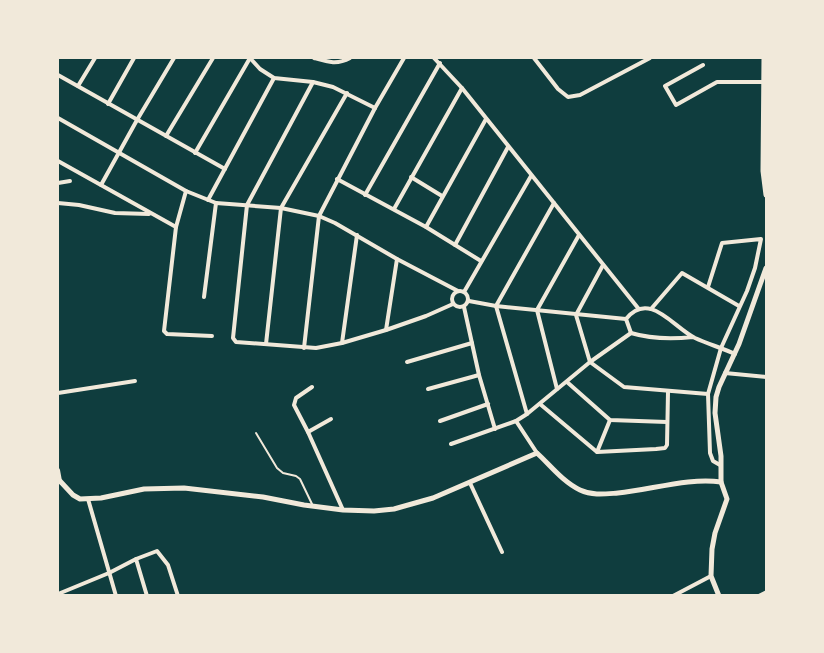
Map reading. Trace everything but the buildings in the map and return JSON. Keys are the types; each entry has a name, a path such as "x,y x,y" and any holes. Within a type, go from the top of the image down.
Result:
{"street":[{"path":"78,86 95,58"},
{"path":"108,104 134,58"},
{"path":"101,185 174,58"},
{"path":"166,136 212,58"},
{"path":"196,153 250,58 260,69 274,78 313,82 333,87 375,108"},
{"path":"314,58 332,63 350,58"},
{"path":"304,348 319,216 375,108 404,58"},
{"path":"434,58 440,62 462,88 638,308"},
{"path":"534,58 558,90 568,97 580,95 650,58"},
{"path":"764,58 763,171 766,195"},
{"path":"365,194 440,62"},
{"path":"703,65 665,86 676,105 717,82 763,82"},
{"path":"58,75 225,169"},
{"path":"208,200 274,78"},
{"path":"313,82 247,205 233,338 236,342 316,348 342,343 386,330 453,304"},
{"path":"394,209 462,88"},
{"path":"266,344 281,208 348,93"},
{"path":"58,118 186,191 208,200 216,203 281,208 319,216 458,291 464,292 469,301"},
{"path":"426,227 486,119"},
{"path":"455,245 508,147"},
{"path":"58,161 176,228"},
{"path":"464,292 531,176"},
{"path":"411,177 442,196"},
{"path":"337,179 426,227 482,261"},
{"path":"58,183 70,181"},
{"path":"186,191 176,228 164,331 167,334 212,336"},
{"path":"58,203 79,205 115,213 151,214"},
{"path":"204,298 216,203"},
{"path":"527,414 496,306 554,203"},
{"path":"342,343 356,235"},
{"path":"557,389 537,310 579,235"},
{"path":"708,287 722,243 761,239 755,268 722,348 708,394 710,453 714,461 720,465"},
{"path":"386,330 397,259"},
{"path":"604,265 576,314 590,362 624,387 708,394"},
{"path":"718,596 711,576 712,550 715,533 727,499 721,482 716,405 719,387 735,354 764,283 766,268"},
{"path":"651,309 682,272 739,306"},
{"path":"458,291 452,298 453,304 458,308 464,307 469,301"},
{"path":"469,301 496,306 626,319"},
{"path":"464,307 479,376 495,429"},
{"path":"626,319 638,308 651,309 693,337 735,354"},
{"path":"626,319 631,333"},
{"path":"451,444 516,421 540,404 590,362 631,333 653,337 693,337"},
{"path":"407,362 472,344"},
{"path":"725,373 766,378"},
{"path":"428,389 479,376"},
{"path":"58,393 135,381"},
{"path":"567,382 610,420 667,422"},
{"path":"312,387 296,398 294,405 343,510"},
{"path":"540,404 597,452 664,448 667,445 668,392"},
{"path":"440,421 488,404"},
{"path":"308,432 331,419"},
{"path":"597,452 610,420"},
{"path":"516,421 537,453 573,486 590,494 600,495 628,492 703,481 721,482"},
{"path":"58,470 59,481 73,495 80,499 144,489 184,488 263,497 343,510 374,512 394,509 433,498 537,453"},
{"path":"470,483 502,552"},
{"path":"88,499 116,596"},
{"path":"58,594 157,551 168,565 178,596"},
{"path":"136,559 147,596"},
{"path":"673,596 711,576"},
{"path":"760,596 766,593"}],"lane":[{"path":"256,433 277,468 283,473 300,479 313,506"}]}
